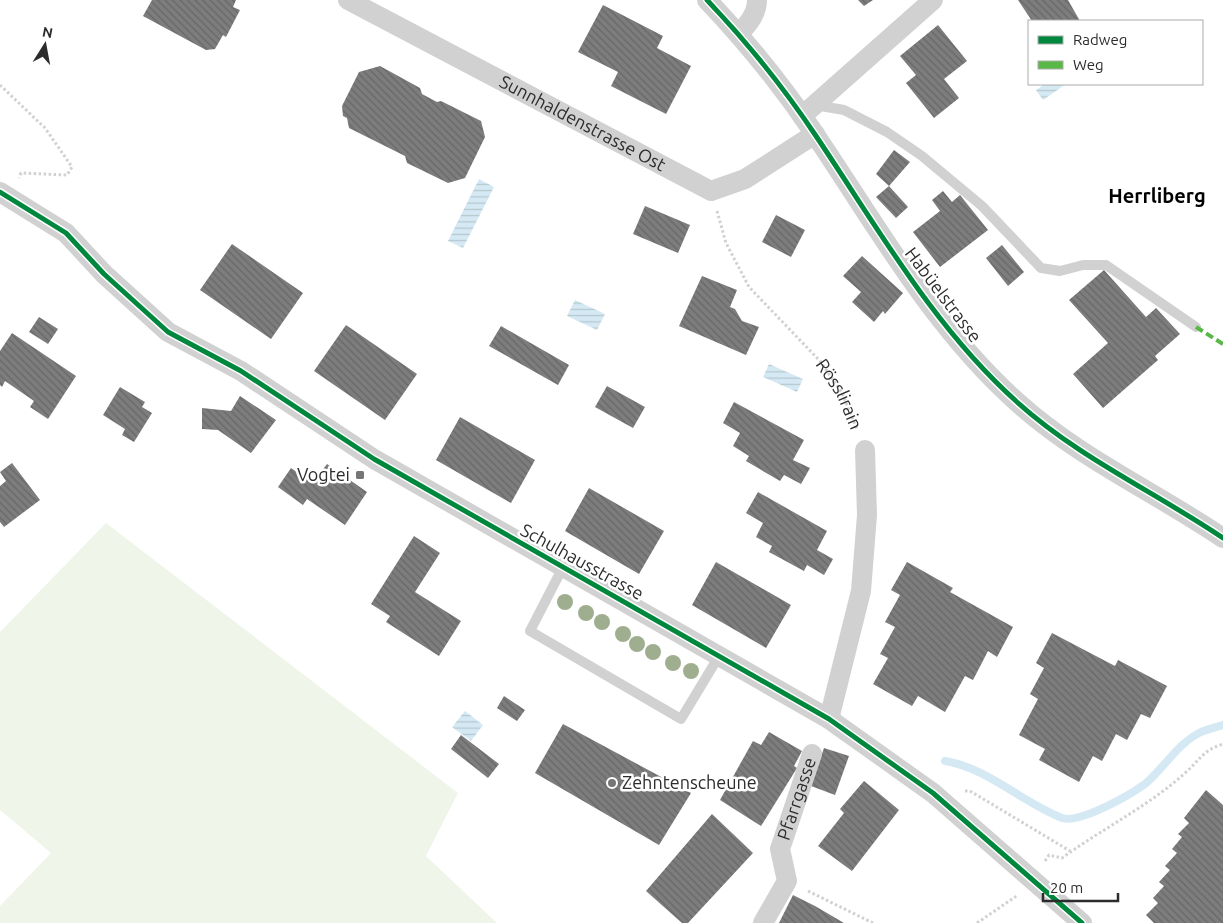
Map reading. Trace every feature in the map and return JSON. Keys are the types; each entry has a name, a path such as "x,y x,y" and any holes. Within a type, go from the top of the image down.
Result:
{"street":[{"name":"Sunnhaldenstrasse Ost","path":"348,0 711,191"},
{"name":"Habüelstrasse","path":"707,0 808,111 815,134 922,294 972,356 1017,402 1058,435 1223,538"},
{"path":"739,34 750,22 757,7 757,0"},
{"path":"808,111 933,0"},
{"path":"711,191 745,179 815,134"},
{"name":"Schulhausstrasse","path":"8,189 66,233 104,274 168,332 241,371 374,459 829,719 933,793 1082,923"},
{"name":"Rösslirain","path":"829,719 861,591 867,514 865,450"},
{"name":"Pfarrgasse","path":"787,881 780,849 812,754"},
{"path":"763,923 787,881"}],"lane":[{"path":"808,111 844,110 887,132 922,156 982,206 1041,268 1060,271 1083,265 1106,265 1196,327"},
{"path":"563,567 530,631 680,719 719,656"}],"path":[{"path":"0,86 46,128 72,167 67,174 21,172 8,189"},
{"path":"1045,860 1049,855 1062,858 1169,787 1185,774 1209,748 1223,744"},
{"path":"963,791 970,791 1070,851"},
{"path":"787,881 873,923"},
{"path":"977,923 1024,890"}],"shaded area":[{"path":"106,523 458,793 426,856 497,923 0,923 0,906 51,853 0,810 0,632"}],"water":[{"path":"1044,85 1065,85 1043,100 1036,90"},
{"path":"479,179 494,187 463,248 448,241"},
{"path":"575,300 605,314 597,330 567,316"},
{"path":"769,364 803,379 797,392 763,377"},
{"path":"465,711 483,725 471,741 452,727"}],"building":[{"path":"152,0 236,0 233,7 240,10 226,37 223,35 215,49 206,50 143,16"},
{"path":"858,0 873,0 864,6"},
{"path":"1018,0 1068,0 1079,20 1031,20"},
{"path":"603,5 663,36 657,48 691,66 666,114 611,86 618,72 578,52"},
{"path":"938,25 967,61 944,79 959,98 934,118 906,83 916,75 900,56"},
{"path":"380,66 420,88 422,94 437,102 441,101 481,121 485,137 465,178 448,183 407,163 405,156 349,128 347,118 343,116 342,106 359,72"},
{"path":"894,150 910,162 889,186 876,174"},
{"path":"889,186 908,207 896,218 876,197"},
{"path":"943,191 952,202 960,195 988,230 940,267 913,232 940,211 932,200"},
{"path":"645,206 690,225 678,253 633,234"},
{"path":"776,215 805,230 791,257 762,242"},
{"path":"232,244 303,293 271,339 200,290"},
{"path":"1002,245 1024,272 1008,286 986,258"},
{"path":"862,256 903,293 885,314 883,311 874,322 852,302 861,292 843,276"},
{"path":"1104,270 1146,317 1156,308 1180,334 1155,356 1158,360 1103,408 1073,374 1108,343 1069,300"},
{"path":"702,276 737,290 730,307 735,309 742,321 759,327 746,355 679,326"},
{"path":"39,317 58,329 48,344 29,332"},
{"path":"346,325 417,374 385,420 314,371"},
{"path":"501,326 569,365 558,385 489,346"},
{"path":"12,333 76,376 48,419 30,407 34,401 5,381 2,387 0,385 0,351"},
{"path":"607,386 645,407 633,428 595,407"},
{"path":"120,387 145,402 142,407 152,413 134,442 122,435 125,429 103,415"},
{"path":"240,396 276,420 251,453 218,430 202,429 202,408 231,411"},
{"path":"734,402 804,440 793,460 810,468 801,484 784,475 780,481 746,461 749,456 733,446 740,433 723,423"},
{"path":"460,417 535,460 511,503 436,460"},
{"path":"12,463 40,500 4,527 0,522 0,486 6,481 0,472"},
{"path":"327,464 367,492 345,525 307,499 303,505 278,487 291,468 313,483"},
{"path":"589,488 664,531 639,574 565,531"},
{"path":"758,492 827,531 817,550 833,559 824,575 807,565 804,571 769,552 772,546 756,537 763,523 746,513"},
{"path":"414,536 440,553 415,592 461,621 439,656 386,622 390,616 371,604"},
{"path":"716,562 791,605 766,648 692,605"},
{"path":"907,562 953,588 950,592 1013,627 997,657 988,651 973,680 965,676 945,712 918,696 912,706 873,684 888,658 880,654 895,627 885,622 900,595 891,590"},
{"path":"1052,633 1115,666 1118,660 1167,686 1150,718 1141,714 1127,740 1116,734 1102,761 1093,756 1079,782 1039,760 1045,749 1019,735 1038,699 1030,694 1044,668 1036,663"},
{"path":"504,696 525,710 517,721 497,708"},
{"name":"Zehntenscheune","path":"563,724 691,793 659,845 535,773"},
{"path":"769,732 802,751 794,766 797,768 761,826 720,800 753,741 761,745"},
{"path":"461,735 499,764 488,778 451,749"},
{"path":"824,748 849,756 835,795 811,786"},
{"path":"864,781 899,810 852,871 818,846 844,813 840,809"},
{"path":"1206,790 1223,805 1223,923 1154,923 1146,915 1158,903 1153,898 1164,886 1159,882 1170,870 1165,866 1177,853 1172,849 1182,837 1178,834 1189,823 1184,818"},
{"path":"712,814 753,853 688,923 682,923 646,891"},
{"path":"793,895 815,906 844,923 779,923"}],"waterway":[{"path":"945,761 976,771 1047,811 1062,818 1070,819 1092,813 1138,789 1152,778 1185,743 1204,731 1223,725"}],"marked path":[{"path":"1196,327 1223,344"}],"cycle path":[{"path":"707,0 751,49 778,83 804,118 933,310 987,373 1041,422 1091,458 1223,538"},
{"path":"0,192 66,233 104,274 168,332 241,371 374,459 829,719 933,793 1082,923"}],"place":[{"name":"Vogtei","path":"360,475"},
{"name":"Zehntenscheune","path":"612,783"}],"district":[{"name":"Herrliberg","path":"1157,196"}]}
